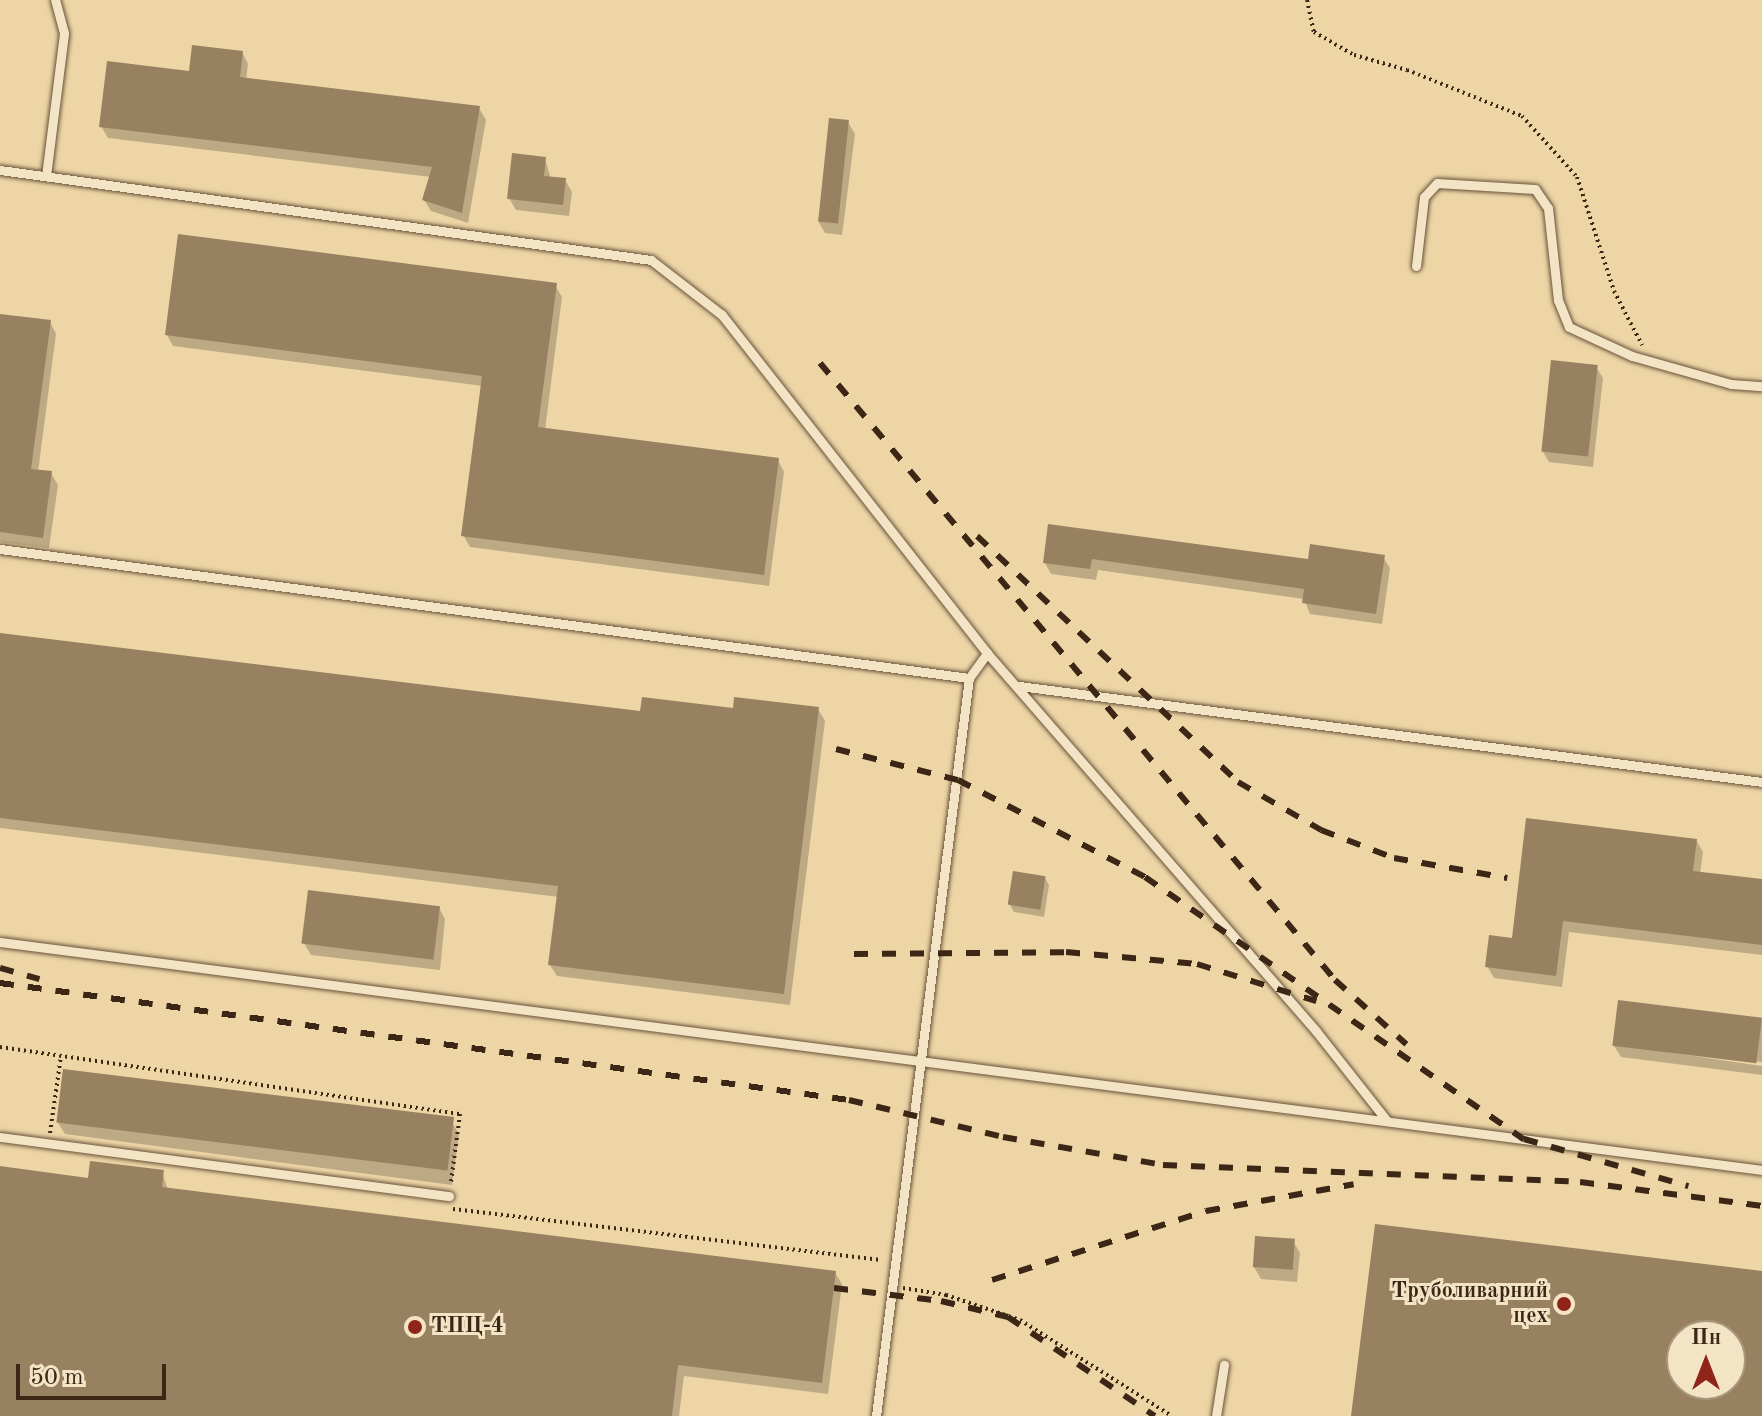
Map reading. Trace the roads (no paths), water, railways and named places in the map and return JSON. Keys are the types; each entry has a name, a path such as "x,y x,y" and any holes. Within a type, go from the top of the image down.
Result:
{"lane":[{"path":"46,176 64,33 55,0"},
{"path":"0,170 651,260 722,315 987,653 1019,686 1387,1121"},
{"path":"1416,266 1424,197 1437,183 1535,189 1548,208 1558,300 1569,327 1650,361 1731,384 1762,386"},
{"path":"0,549 969,678"},
{"path":"876,1416 969,678 987,653"},
{"path":"1019,686 1762,782"},
{"path":"0,942 1762,1170"},
{"path":"0,1137 449,1196"},
{"path":"1216,1416 1224,1365"}],"railway":[{"path":"820,363 1335,980 1406,1044"},
{"path":"977,536 1238,782 1321,830 1394,858 1507,878"},
{"path":"836,749 958,780 1145,877 1524,1139 1688,1186"},
{"path":"854,954 1066,952 1197,964 1316,1001"},
{"path":"0,968 39,979"},
{"path":"0,983 849,1100 1003,1137 1163,1165 1580,1182 1762,1206"},
{"path":"992,1280 1206,1211 1354,1184"},
{"path":"834,1288 941,1301 1008,1317 1155,1416"}],"place":[{"name":"Труболиварний цех","path":"1564,1304"},
{"name":"ТПЦ-4","path":"415,1327"}]}
